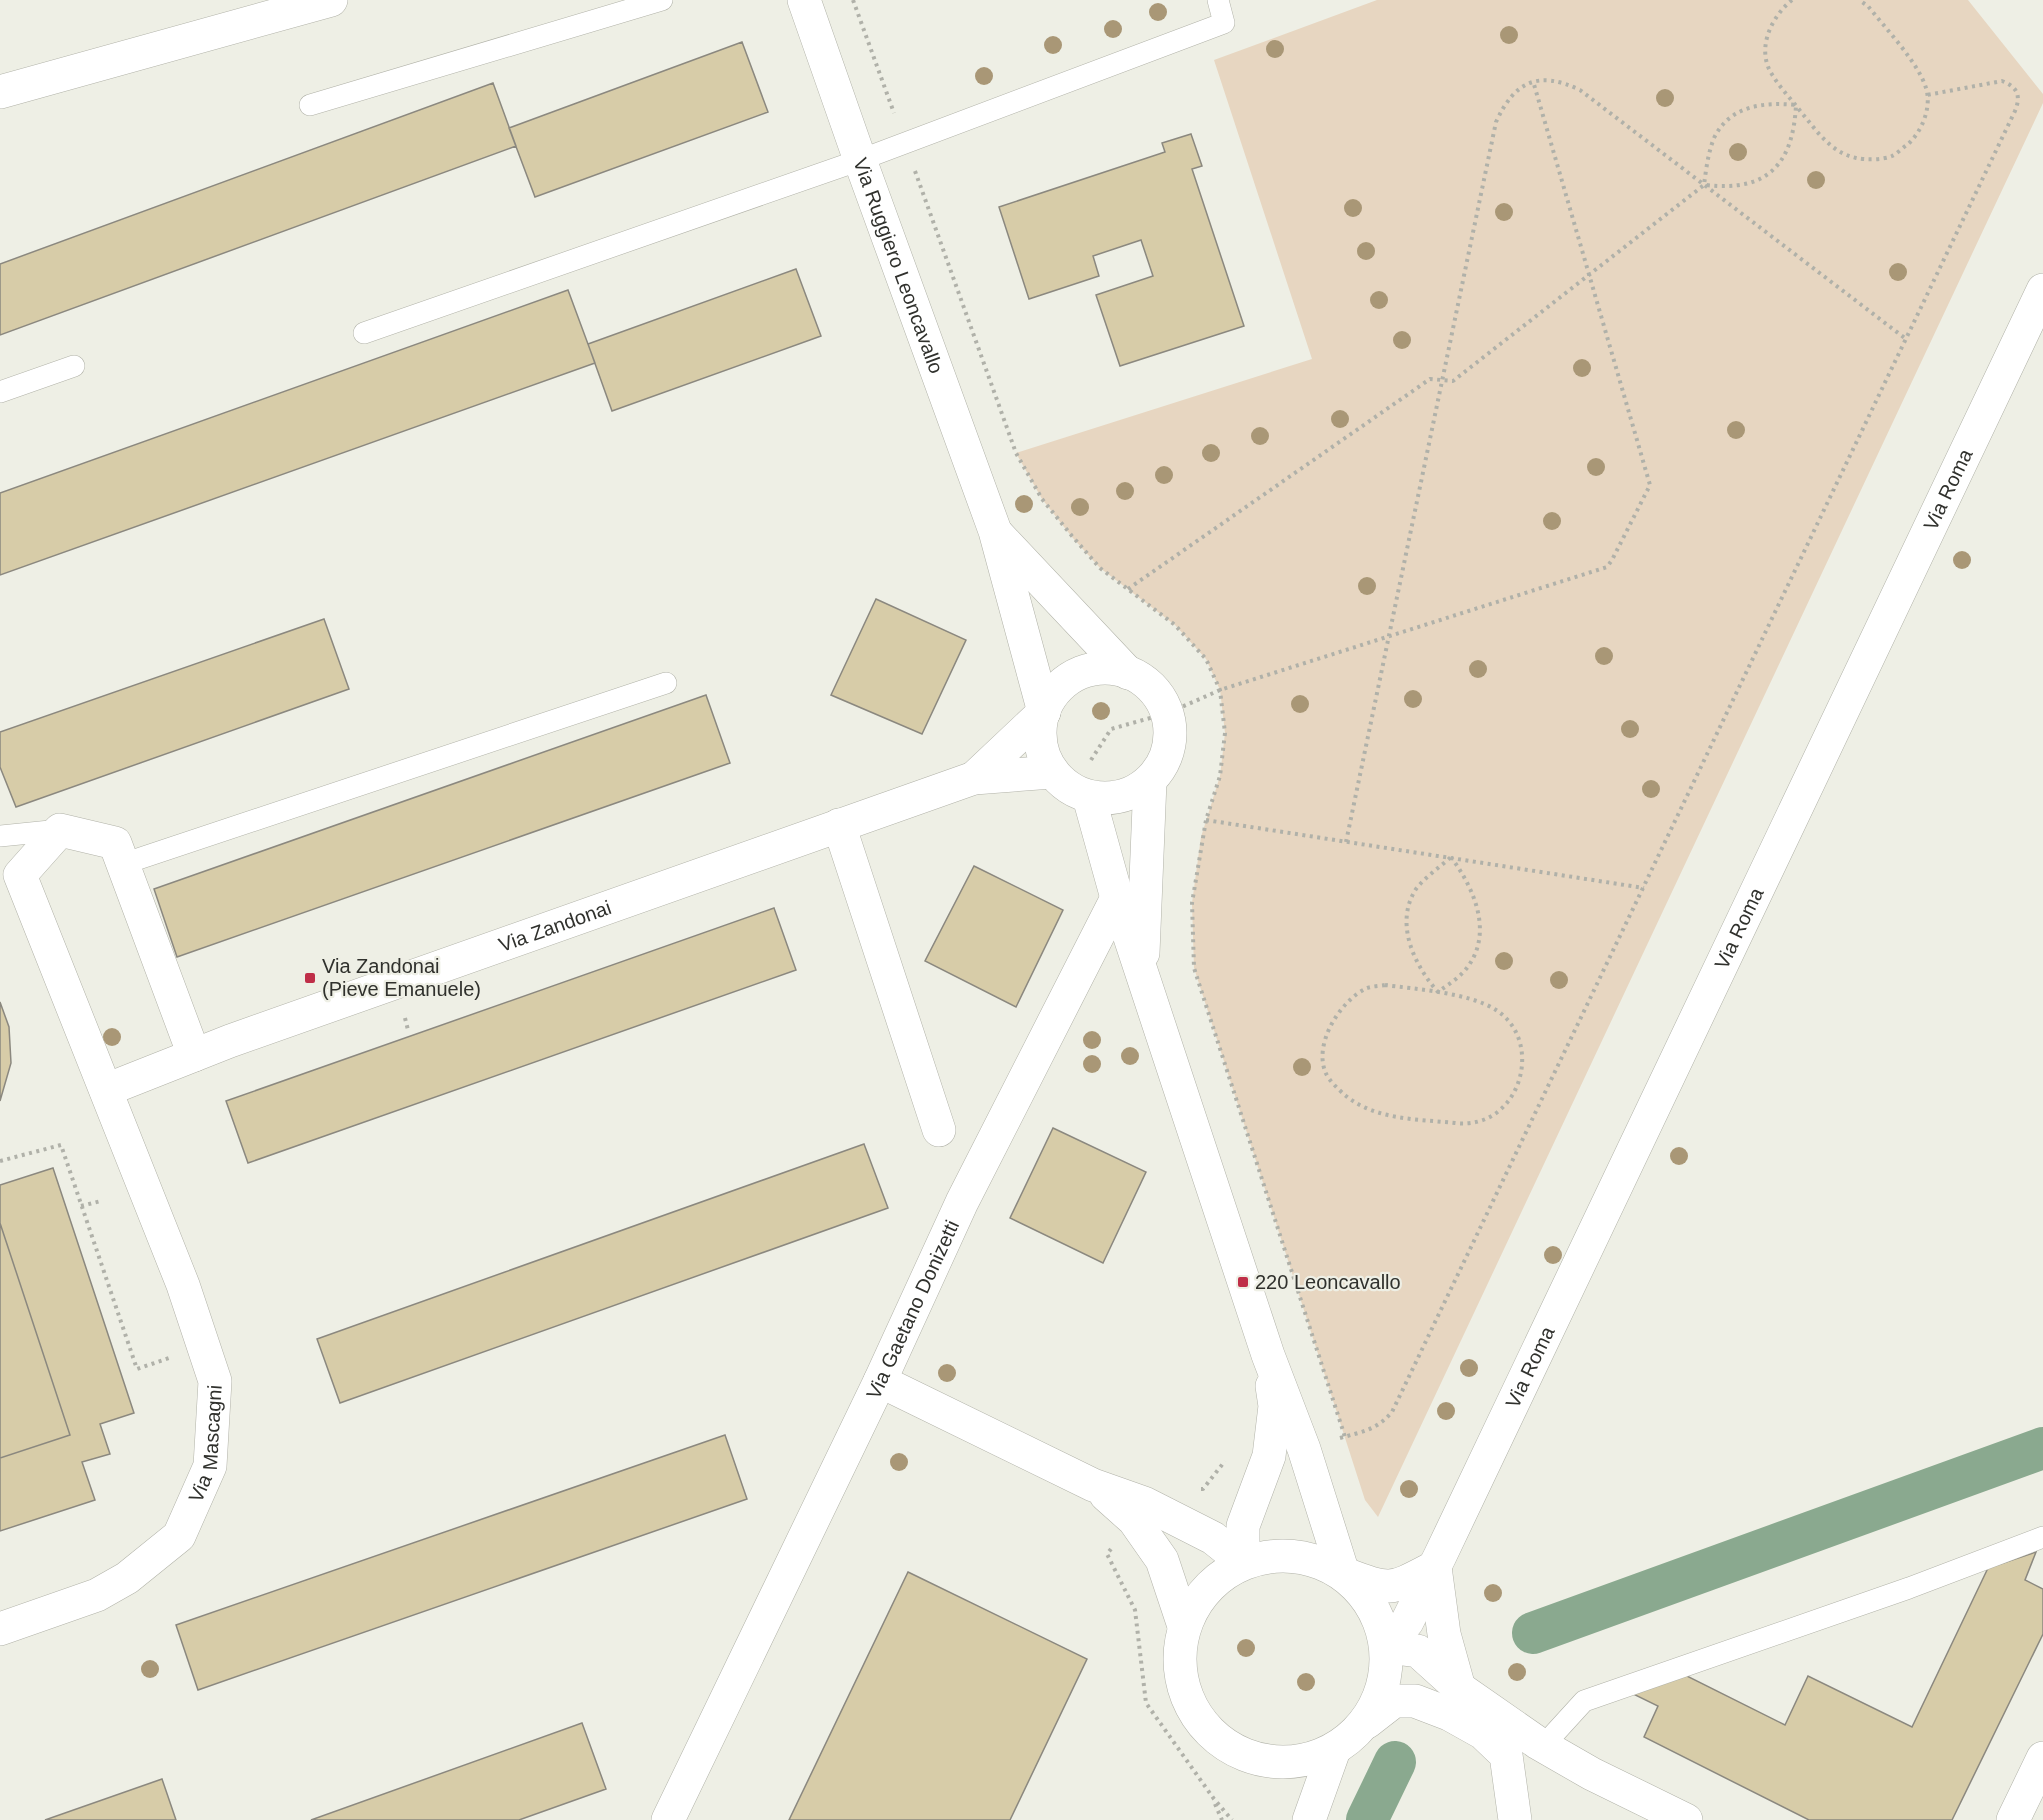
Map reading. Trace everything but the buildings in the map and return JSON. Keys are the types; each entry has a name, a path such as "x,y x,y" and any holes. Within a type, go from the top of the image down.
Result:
{"street":[{"path":"0,92 331,0"},
{"name":"Via Ruggiero Leoncavallo","path":"804,0 995,531 1044,712"},
{"name":"Via Roma","path":"1387,1647 1407,1622 1435,1567 2043,290"},
{"path":"995,531 1128,673"},
{"path":"1108,668 1128,673 1146,683 1161,699 1168,713 1170,742 1164,763 1150,781 1132,792 1111,798 1075,778 1043,754 1040,733 1044,712 1053,694 1068,680 1087,670 1108,668"},
{"path":"974,778 1044,712"},
{"path":"974,778 1075,778"},
{"name":"Via Zandonai","path":"106,1090 194,1055 974,778"},
{"path":"1075,778 1142,970 1268,1355 1304,1449 1343,1573 1374,1608 1387,1647 1383,1691 1366,1723"},
{"path":"1142,970 1150,781"},
{"path":"839,825 939,1130"},
{"path":"60,830 115,843 194,1055"},
{"name":"Via Mascagni","path":"0,1629 97,1595 127,1578 180,1536 210,1466 214,1381 183,1285 20,875 60,830"},
{"name":"Via Gaetano Donizetti","path":"668,1820 880,1381 962,1202 1117,898"},
{"path":"1243,1562 1243,1526 1269,1456 1275,1406 1268,1355"},
{"path":"880,1381 1093,1485 1144,1503 1213,1538 1243,1562"},
{"path":"1093,1485 1134,1520 1162,1560 1184,1626"},
{"path":"1459,1688 1444,1634 1435,1567 1398,1587 1377,1586 1311,1558 1270,1555 1243,1562 1211,1583 1184,1626 1179,1666 1188,1701 1206,1728 1236,1751 1269,1761 1305,1760 1334,1750 1395,1701 1415,1701 1449,1714 1483,1733 1506,1755 1515,1820"},
{"path":"1387,1647 1418,1651 1459,1688 1543,1746 1592,1774 1686,1820"},
{"path":"1309,1820 1334,1750"},
{"path":"2013,1820 2043,1758"}],"lane":[{"path":"310,105 662,0"},
{"path":"364,333 860,160 1224,23 1218,0"},
{"path":"0,392 74,366"},
{"path":"123,864 666,683"},
{"path":"0,836 60,830"},
{"path":"1543,1746 1584,1701 1910,1588 2043,1537"}],"path":[{"path":"853,0 898,124"},
{"path":"1792,0 1780,10 1770,27 1766,41 1766,58 1771,74 1824,140 1837,150 1857,158 1871,159 1892,156 1910,142 1922,126 1927,108 1927,95 1920,74 1868,6 1860,0"},
{"path":"1346,842 1496,122 1508,98 1533,81 1550,79 1580,90 1906,339"},
{"path":"1075,778 1091,761 1111,729 1168,713 1220,690 1607,567 1612,560 1650,485 1533,81"},
{"path":"1345,1437 1377,1427 1392,1412 2015,111 2019,97 2017,90 2002,81 1927,95"},
{"path":"1128,589 1430,379 1453,381 1589,275 1704,185 1709,153 1715,137 1738,112 1770,103 1796,105"},
{"path":"1704,185 1724,187 1745,185 1763,178 1778,166 1789,148 1795,127 1796,105"},
{"path":"1206,820 1644,888"},
{"path":"1451,858 1417,888 1406,922 1408,943 1417,963 1438,992 1469,999 1495,1009 1508,1020 1518,1037 1522,1056 1517,1087 1509,1102 1498,1113 1483,1121 1467,1125 1381,1114 1365,1108 1345,1095 1325,1071 1323,1051 1334,1017 1354,996 1369,987 1385,985 1438,992 1469,966 1478,948 1477,905 1461,870 1451,858"},
{"path":"404,1014 408,1030"},
{"path":"0,1161 61,1145 137,1369 173,1357"},
{"path":"81,1206 101,1201"},
{"path":"1222,1820 1214,1799 1232,1820"}],"shaded area":[{"path":"1377,0 1968,0 2043,94 2043,103 1378,1517 1365,1500 1194,968 1192,903 1201,837 1220,776 1225,733 1220,690 1206,659 1175,625 1100,568 1072,537 1042,499 1016,453 1312,359 1214,60"}],"waterway":[{"path":"1533,1633 2043,1448"},
{"path":"1367,1820 1395,1762"}],"place":[{"name":"Via Zandonai (Pieve Emanuele)","path":"310,978"},
{"name":"220 Leoncavallo","path":"1243,1282"}]}
